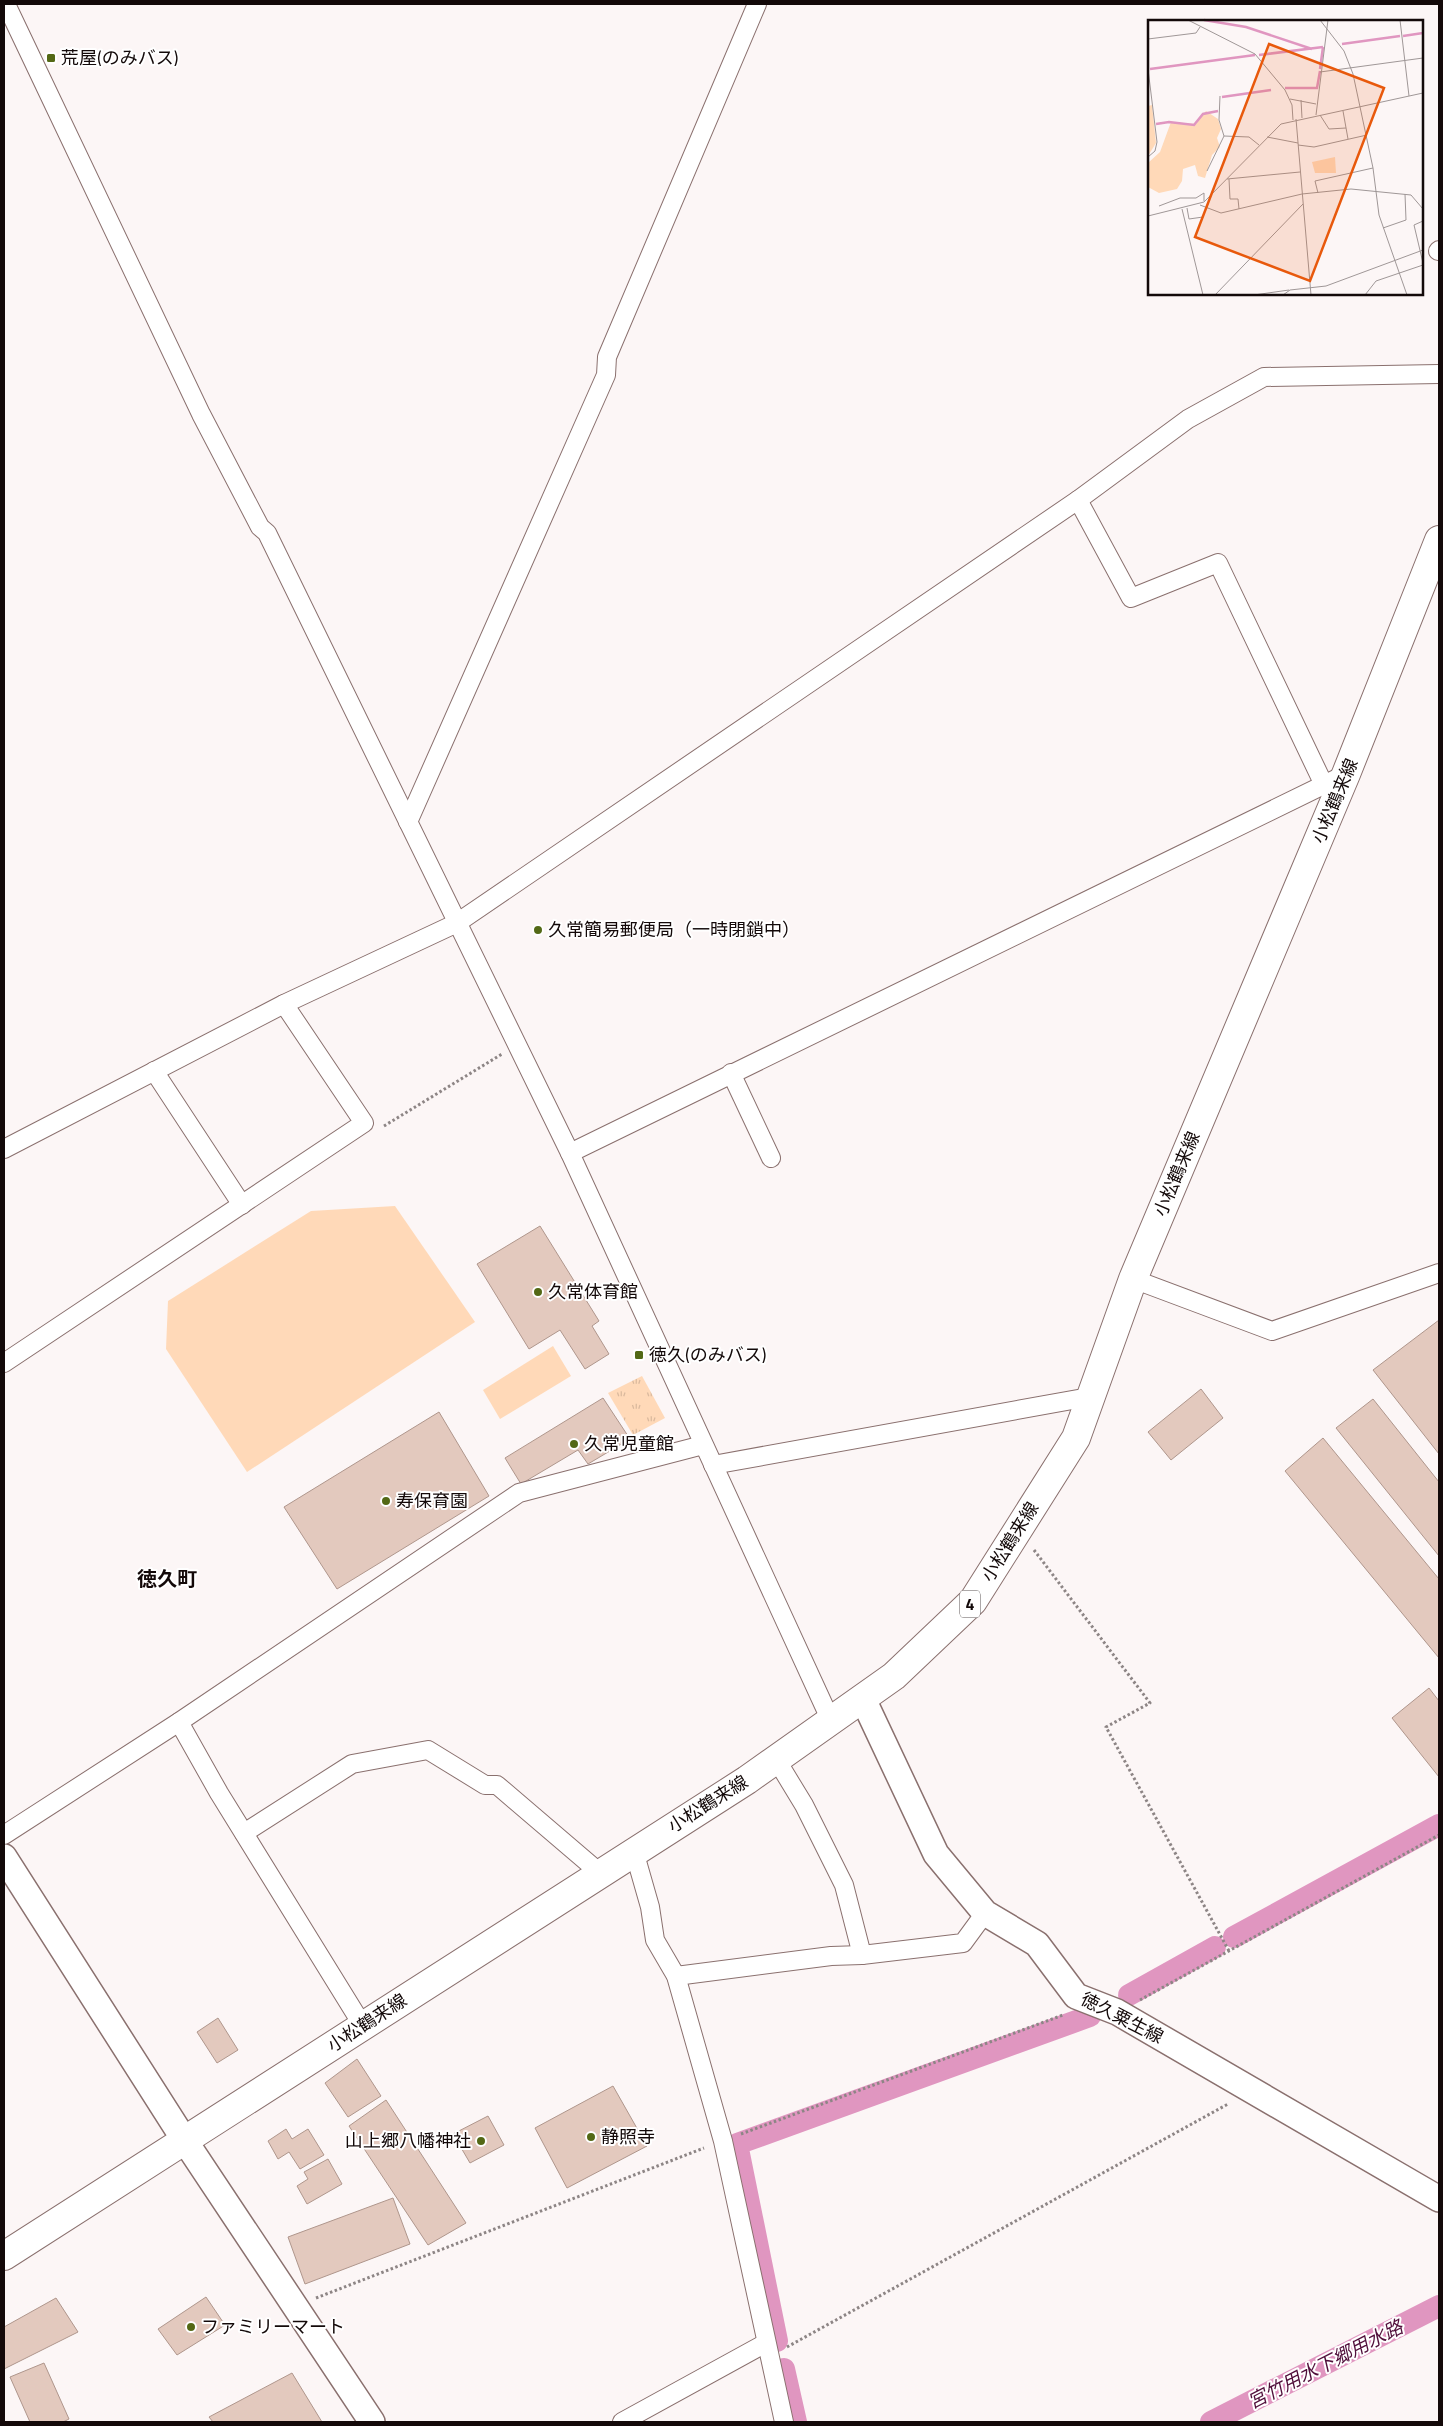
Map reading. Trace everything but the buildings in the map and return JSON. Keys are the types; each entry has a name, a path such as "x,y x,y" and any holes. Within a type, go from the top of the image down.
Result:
{"main road":[{"name":"小松鶴来線","path":"4,2256 184,2142 776,1759 894,1676 973,1601 1076,1438 1089,1397 1133,1279 1335,779 1439,540"},
{"name":"徳久粟生線","path":"863,1698 936,1854 985,1913 1037,1944 1076,1996 1117,2012 1439,2199"},
{"path":"4,1857 184,2142 372,2422"}],"street":[{"path":"6,4 201,414 260,527 267,533 570,1153 831,1721"},
{"path":"408,822 606,375 607,357 757,4"},
{"path":"4,1150 284,1004 458,922 1078,500 1188,419 1264,377 1439,374"},
{"path":"570,1153 1335,779 1218,562 1131,598 1078,500"},
{"path":"4,1363 364,1123 284,1004"},
{"path":"154,1071 242,1205"},
{"path":"731,1074 771,1158"},
{"path":"1133,1279 1272,1331 1439,1273"},
{"path":"713,1465 1089,1397"},
{"path":"4,1835 179,1722 519,1493 703,1446"},
{"path":"179,1722 244,1833 363,2026"},
{"path":"244,1833 352,1764 428,1750 485,1785 497,1785 600,1873"},
{"path":"776,1759 804,1805 844,1885 862,1954"},
{"path":"634,1851 650,1907 656,1940 676,1976 723,2141 784,2422"},
{"path":"676,1976 831,1956 963,1943 985,1913"},
{"path":"622,2422 768,2350"}],"path":[{"path":"364,1123 381,1128 517,1045"},
{"path":"1018,1529 1150,1703 1106,1727 1229,1951"},
{"path":"1117,2012 1439,1835"},
{"path":"294,2307 723,2141 1094,2004"},
{"path":"768,2350 1252,2090"}],"green space":[{"path":"395,1206 475,1322 247,1472 166,1349 168,1301 311,1211"},
{"path":"553,1346 571,1376 500,1419 483,1390"},
{"path":"642,1376 665,1418 633,1435 608,1393"}],"waterway":[{"path":"1234,1937 1439,1825"},
{"path":"1129,1995 1215,1947"},
{"path":"777,2341 737,2144 1090,2016"},
{"name":"宮竹用水下郷用水路","path":"1211,2422 1439,2306"},
{"path":"784,2369 796,2422"}],"place":[{"name":"荒屋(のみバス)","path":"51,58"},
{"name":"久常簡易郵便局（一時閉鎖中）","path":"538,930"},
{"name":"久常体育館","path":"538,1292"},
{"name":"徳久(のみバス)","path":"639,1355"},
{"name":"久常児童館","path":"574,1444"},
{"name":"寿保育園","path":"386,1501"},
{"name":"静照寺","path":"591,2137"},
{"name":"山上郷八幡神社","path":"481,2141"},
{"name":"ファミリーマート","path":"191,2327"}],"district":[{"name":"徳久町","path":"167,1579"}]}
